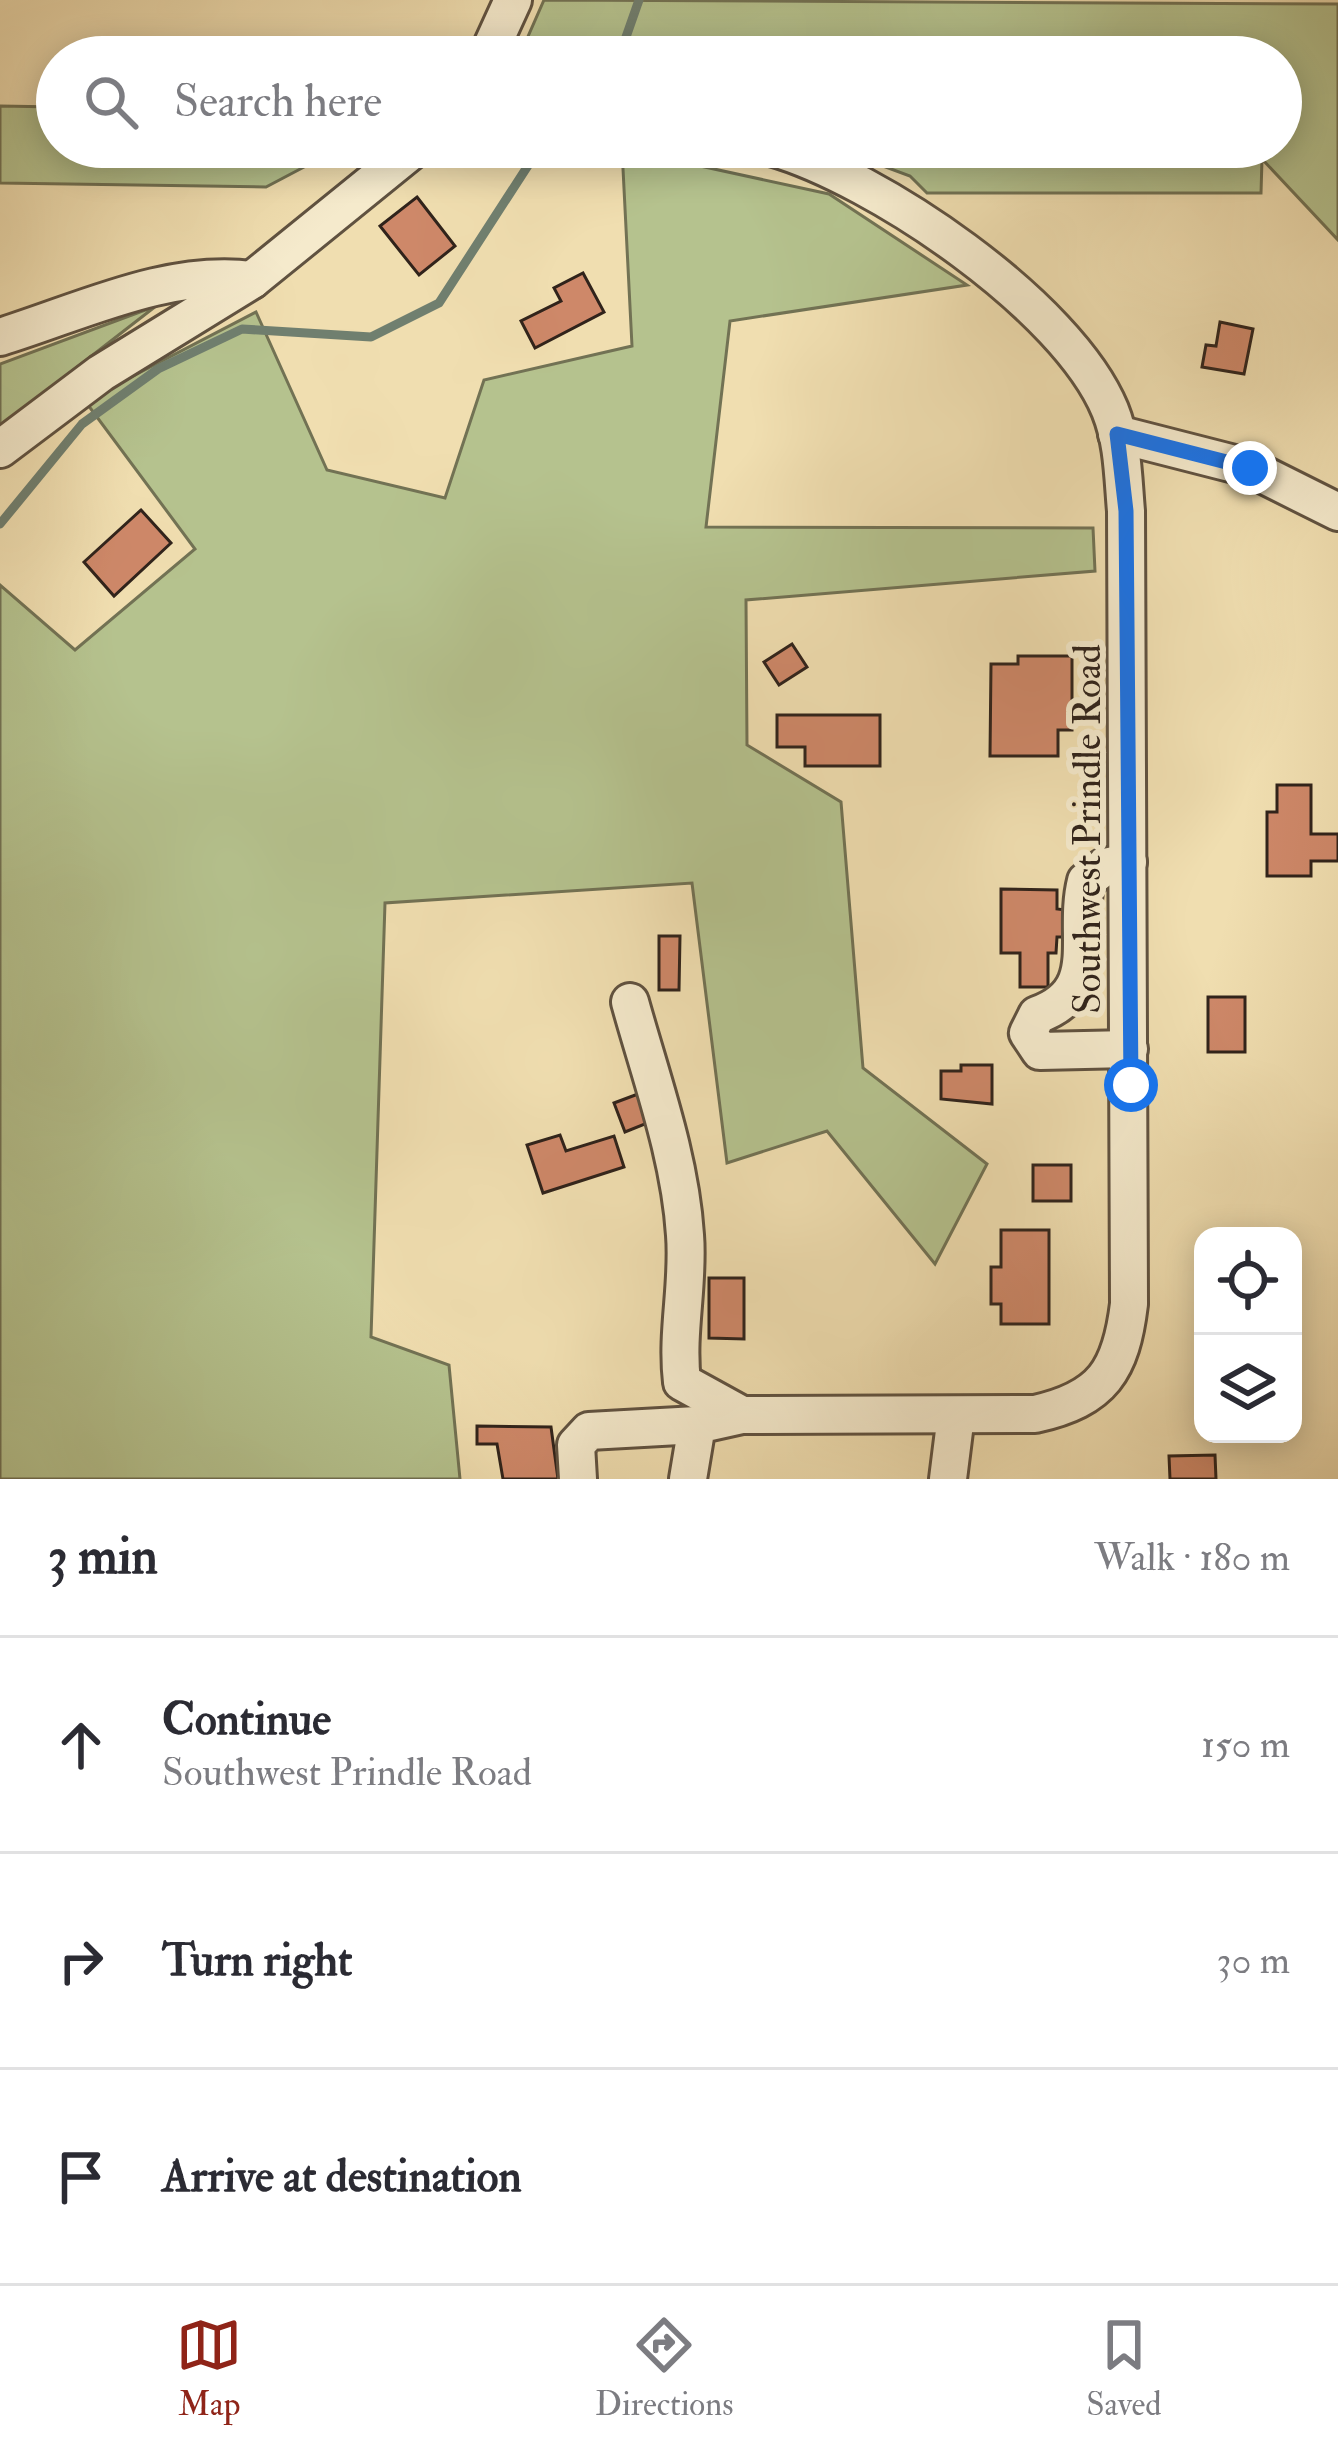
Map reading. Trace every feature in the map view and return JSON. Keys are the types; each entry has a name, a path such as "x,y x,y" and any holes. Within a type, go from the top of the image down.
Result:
{"street":[{"path":"497,36 513,0"},
{"path":"0,449 101,373 252,280 390,168"},
{"name":"Southwest Prindle Road","path":"578,1479 577,1445 590,1431 697,1425 742,1415 956,1415 1060,1408 1106,1379 1124,1352 1131,1254 1126,511 1117,434 1095,382 1077,358 980,266 874,189 833,168"},
{"path":"0,338 178,280 211,275 252,280"},
{"path":"1117,434 1250,468 1338,512"},
{"path":"1128,862 1104,868 1086,881 1077,986 1062,1006 1036,1015 1028,1033 1040,1052 1130,1049"},
{"path":"630,1001 674,1160 686,1239 676,1337 682,1382 742,1415"},
{"path":"948,1479 956,1415"},
{"path":"688,1479 697,1425"}],"green space":[{"path":"544,0 1338,4 1338,240 1270,168 1302,168 1302,36 528,36"},
{"path":"0,106 36,107 36,168 302,168 266,187 0,183"},
{"path":"623,168 709,168 829,194 967,285 730,321 706,527 1093,528 1095,571 746,600 747,745 841,802 863,1068 987,1164 935,1264 827,1131 727,1163 692,883 385,903 371,1337 449,1365 460,1479 0,1479 0,585 75,650 195,549 85,401 256,312 327,470 445,498 484,380 632,346"},
{"path":"888,168 1262,168 1261,193 927,193 910,176"},
{"path":"156,306 0,427 0,364"}],"building":[{"path":"417,197 455,246 419,275 380,226"},
{"path":"583,273 604,312 535,348 521,321 561,301 554,288"},
{"path":"1220,322 1253,329 1244,374 1202,367 1206,345 1216,346"},
{"path":"141,510 171,543 114,596 84,562"},
{"path":"792,644 807,667 779,685 764,662"},
{"path":"1018,656 1072,656 1072,730 1058,730 1058,756 990,756 991,664 1018,664"},
{"path":"777,715 880,715 880,766 805,766 805,747 777,747"},
{"path":"1277,785 1311,785 1311,834 1338,834 1338,861 1311,861 1311,876 1267,876 1267,812 1277,812"},
{"path":"1001,889 1057,890 1057,909 1066,910 1066,937 1057,937 1056,953 1048,953 1048,987 1020,987 1020,953 1001,953"},
{"path":"659,936 680,936 679,990 659,990"},
{"path":"1208,997 1245,997 1245,1052 1208,1052"},
{"path":"961,1065 992,1065 992,1104 941,1099 941,1071 961,1071"},
{"path":"638,1094 650,1122 625,1132 614,1103"},
{"path":"560,1135 566,1151 614,1136 624,1167 543,1193 527,1145"},
{"path":"1033,1165 1071,1165 1071,1201 1033,1201"},
{"path":"1001,1230 1049,1230 1049,1324 1001,1324 1001,1304 991,1304 991,1267 1001,1267"},
{"path":"709,1278 744,1278 744,1339 709,1338"},
{"path":"477,1426 551,1427 558,1479 503,1479 497,1444 477,1444"},
{"path":"1215,1455 1216,1479 1170,1479 1169,1456"}],"waterway":[{"path":"626,36 639,0"},
{"path":"0,524 82,424 158,369 242,329 371,337 439,303 526,168"}],"route":[{"path":"1131,1085 1126,511 1117,434 1163,442 1250,468"}]}
